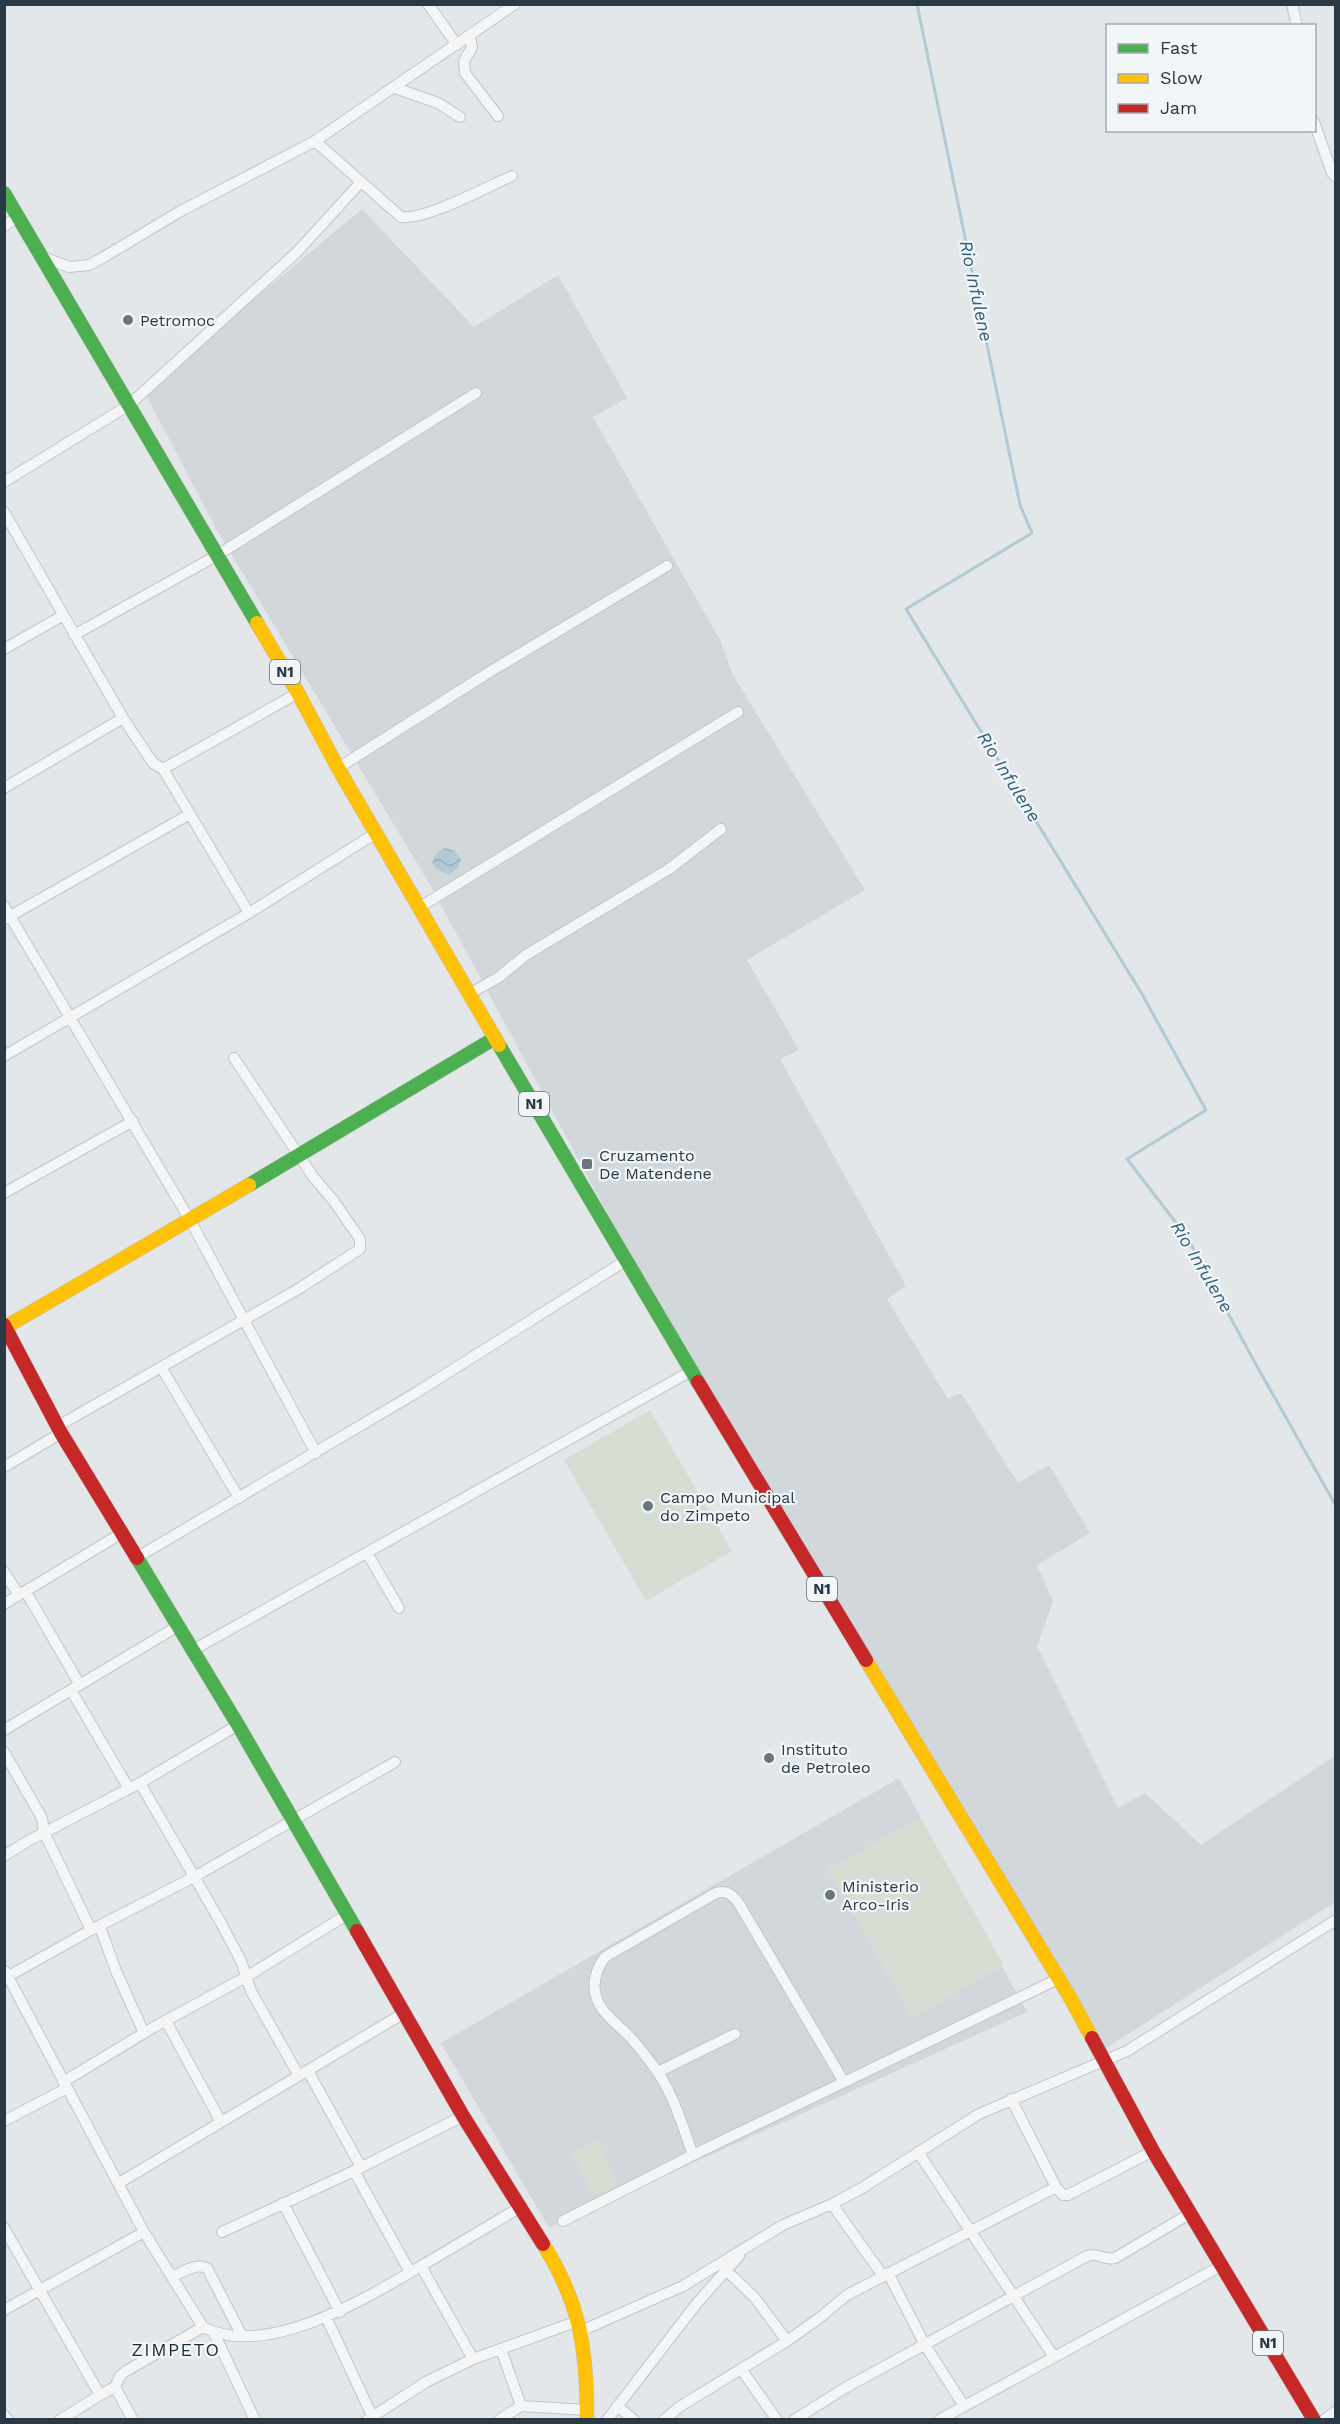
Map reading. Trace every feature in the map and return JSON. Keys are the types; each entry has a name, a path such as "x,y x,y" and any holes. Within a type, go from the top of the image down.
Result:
{"main road":[{"name":"N1","path":"4,193 298,693 338,768 625,1261 693,1370 828,1600 1058,1979 1154,2151 1314,2420"},
{"path":"495,1038 190,1220 5,1326 60,1430 238,1725 463,2116 561,2273 580,2326 587,2373 587,2415"}],"street":[{"path":"428,4 457,45"},
{"path":"40,256 69,267 89,265 179,212 315,141 515,4"},
{"path":"1292,4 1297,24"},
{"path":"470,37 472,47 464,61 465,73 498,116"},
{"path":"395,88 438,103 460,117"},
{"path":"1316,127 1334,173"},
{"path":"315,141 401,217 410,218 427,213 512,176"},
{"path":"4,482 129,405 297,252 361,182"},
{"path":"4,226 18,217"},
{"path":"74,635 216,556 476,393"},
{"path":"4,512 123,718 153,763 163,770 249,913"},
{"path":"338,768 491,671 667,567"},
{"path":"4,649 62,616"},
{"path":"163,770 298,693"},
{"path":"420,907 738,712"},
{"path":"4,788 123,718"},
{"path":"190,814 6,914 133,1121 190,1220 316,1453"},
{"path":"471,993 499,977 526,955 669,869 721,829"},
{"path":"4,1056 249,913 376,833"},
{"path":"4,1467 161,1367 315,1279 360,1249 360,1239 333,1200 314,1178 234,1058"},
{"path":"4,1193 133,1121"},
{"path":"136,1558 414,1394 625,1261"},
{"path":"161,1367 239,1498"},
{"path":"193,1650 693,1370"},
{"path":"4,1604 122,1533"},
{"path":"367,1553 399,1608"},
{"path":"4,1572 22,1593 129,1789"},
{"path":"4,1730 178,1626"},
{"path":"4,1856 44,1832 140,1783 238,1725"},
{"path":"4,1752 42,1818 44,1832 96,1928 144,2033"},
{"path":"394,1762 194,1877 6,1974 144,2232 203,2327 214,2333 242,2336 277,2333 340,2312 519,2208"},
{"path":"140,1783 225,1930 251,1991 304,2074 358,2169 410,2272"},
{"path":"693,2156 674,2105 658,2072 600,2004 596,1995 596,1972 605,1957 716,1893 724,1891 730,1893 738,1902 844,2082"},
{"path":"4,2121 65,2085 144,2033 246,1977 348,1914"},
{"path":"326,2317 371,2418 426,2382 473,2359 580,2326 673,2291 783,2225 832,2204 967,2120 1011,2099 1127,2051 1335,1920"},
{"path":"563,2221 1058,1979"},
{"path":"119,2183 404,2013"},
{"path":"166,2021 221,2122"},
{"path":"658,2072 735,2034"},
{"path":"1011,2099 1056,2187 1063,2195 1154,2151"},
{"path":"222,2232 358,2169 463,2116"},
{"path":"918,2152 1054,2356"},
{"path":"664,2420 679,2407 787,2341 847,2295 1056,2187"},
{"path":"283,2204 340,2312"},
{"path":"832,2204 885,2274 925,2345 964,2406"},
{"path":"794,2420 845,2388 1090,2254 1107,2259 1115,2258 1191,2213"},
{"path":"4,2228 100,2395"},
{"path":"4,2310 144,2232"},
{"path":"607,2420 697,2303 743,2251"},
{"path":"172,2277 193,2267 201,2265 207,2268 226,2300 242,2336"},
{"path":"421,2266 473,2359"},
{"path":"939,2420 1221,2266"},
{"path":"727,2271 755,2298 787,2341"},
{"path":"60,2420 115,2387 120,2376 126,2371 203,2327"},
{"path":"214,2333 255,2420"},
{"path":"501,2349 521,2406"},
{"path":"741,2369 777,2420"},
{"path":"115,2387 133,2420"},
{"path":"499,2420 521,2406 587,2415"},
{"path":"617,2406 634,2420"},
{"path":"1324,2420 1335,2411"},
{"path":"4,2415 8,2420"}],"shaded area":[{"path":"362,209 474,327 558,275 627,398 593,417 720,640 733,675 865,890 747,960 799,1050 780,1059 906,1286 887,1299 948,1399 961,1393 1018,1483 1049,1465 1090,1533 1037,1565 1053,1601 1037,1646 1118,1808 1145,1793 1201,1845 1335,1756 1335,1902 1103,2050 656,1303 429,883 215,527 144,391"},
{"name":"Campo Municipal do Zimpeto","path":"650,1410 732,1551 646,1601 564,1460"},
{"name":"Ministerio Arco-Iris","path":"899,1778 1027,2012 549,2228 441,2043"},
{"path":"920,1817 1004,1965 913,2018 828,1870"},
{"path":"597,2140 618,2184 594,2196 572,2152"}],"water":[{"path":"444,848 455,851 461,859 458,868 449,874 437,870 432,862 437,853"}],"waterway":[{"name":"Rio Infulene","path":"917,4 1020,505 1032,533 906,609 1142,994 1206,1110 1127,1159 1187,1237 1336,1506"}],"traffic: fast":[{"path":"4,193 257,623"},
{"path":"249,1185 495,1038"},
{"path":"499,1045 698,1382"},
{"path":"137,1558 238,1725 357,1931"}],"traffic: slow":[{"path":"257,623 338,768 499,1045"},
{"path":"4,1328 249,1185"},
{"path":"866,1660 1071,1999 1092,2038"},
{"path":"543,2244 556,2266 574,2308 583,2350 587,2420"}],"traffic: jam":[{"path":"4,1325 61,1433 137,1558"},
{"path":"698,1382 866,1660"},
{"path":"357,1931 463,2116 543,2244"},
{"path":"1092,2038 1153,2151 1314,2420"}],"place":[{"name":"Petromoc","path":"128,320"},
{"name":"Cruzamento De Matendene","path":"587,1164"},
{"name":"Campo Municipal do Zimpeto","path":"648,1506"},
{"name":"Instituto de Petroleo","path":"769,1758"},
{"name":"Ministerio Arco-Iris","path":"830,1895"}],"district":[{"name":"ZIMPETO","path":"176,2350"}]}
